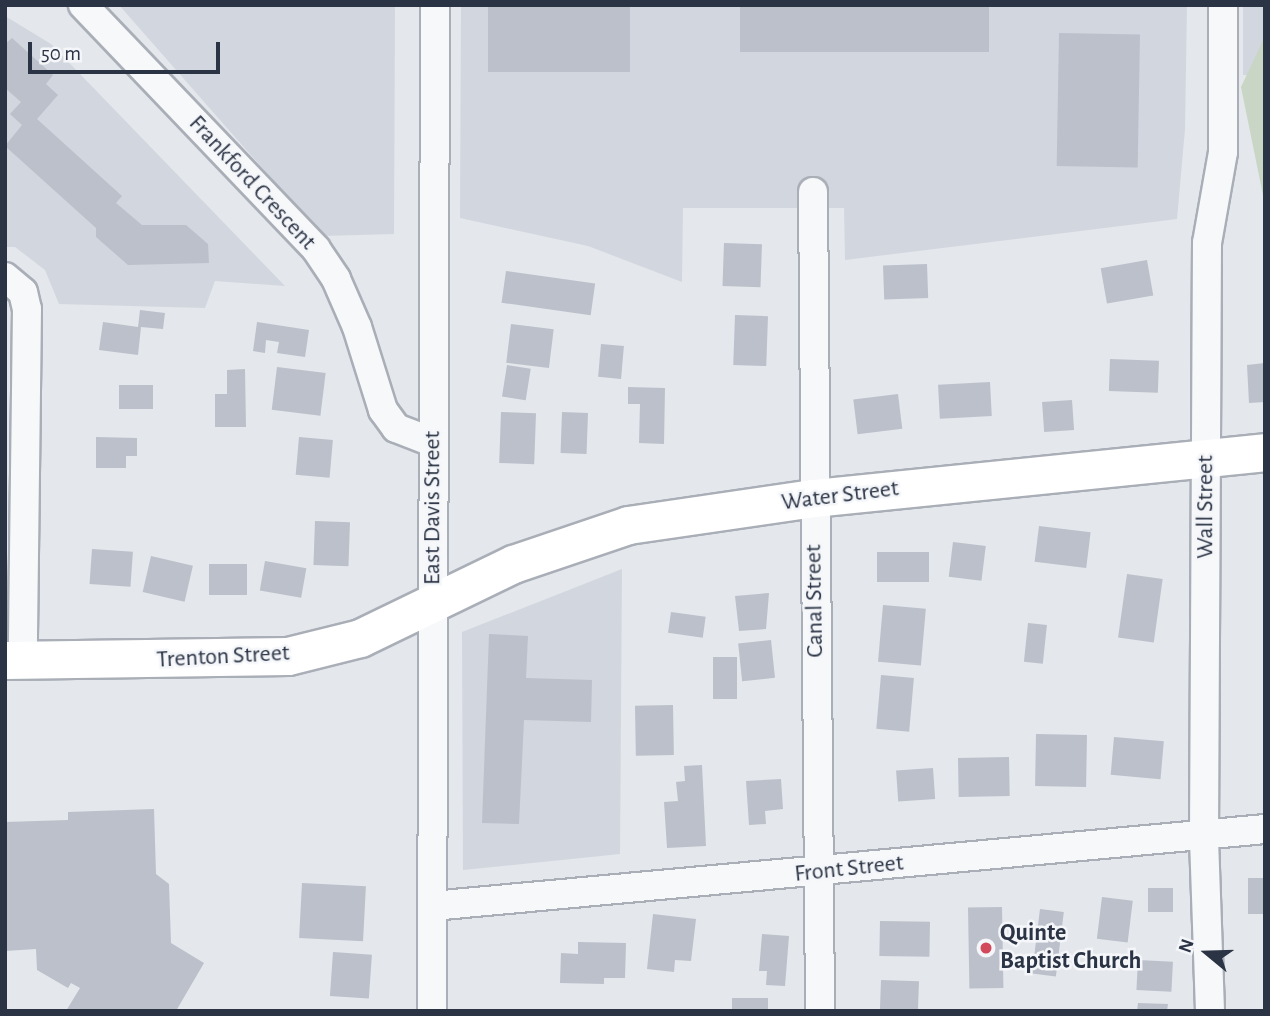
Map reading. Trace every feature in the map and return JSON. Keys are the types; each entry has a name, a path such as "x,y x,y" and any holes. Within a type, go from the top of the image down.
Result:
{"main road":[{"name":"Water Street","path":"432,606 513,564 628,525 814,498 1265,452"},
{"name":"Trenton Street","path":"14,660 288,656 360,638 432,606"}],"street":[{"name":"Frankford Crescent","path":"83,5 316,249 335,279 357,327 383,410 396,428 433,442"},
{"name":"East Davis Street","path":"432,1011 435,5"},
{"name":"Wall Street","path":"1210,1011 1204,835 1207,243 1223,152 1223,5"},
{"name":"Canal Street","path":"813,192 820,1011"},
{"path":"5,277 23,292 27,309 14,660"},
{"name":"Front Street","path":"432,906 818,873 1265,829"}],"shaded area":[{"path":"119,5 395,5 394,234 322,236"},
{"path":"461,5 1187,5 1185,129 1177,219 845,260 844,208 683,208 682,282 588,246 460,218"},
{"path":"1243,5 1265,5 1265,75 1243,75"},
{"path":"5,16 51,44 285,286 215,281 205,308 59,304 45,270 15,247 5,247"},
{"path":"622,569 620,854 463,870 462,632"}],"green space":[{"path":"1265,36 1265,205 1241,87"}],"building":[{"path":"488,5 630,5 630,72 488,72"},
{"path":"740,5 989,5 989,52 740,52"},
{"path":"1059,33 1140,34 1138,167 1057,166"},
{"path":"12,38 53,75 46,84 58,95 37,119 122,196 116,203 142,225 186,225 208,244 209,263 128,265 96,237 96,228 5,146 22,125 10,114 21,102 5,88 5,44"},
{"path":"724,243 762,244 760,287 722,286"},
{"path":"1147,260 1153,295 1107,304 1101,268"},
{"path":"927,264 928,298 884,300 883,266"},
{"path":"506,271 595,284 591,315 502,303"},
{"path":"140,310 165,313 163,329 141,327 138,355 99,350 103,322 138,327"},
{"path":"735,315 768,316 766,366 733,365"},
{"path":"257,322 309,330 305,357 277,353 279,342 266,340 265,353 253,351"},
{"path":"511,324 554,329 549,368 506,363"},
{"path":"601,344 624,346 621,379 598,377"},
{"path":"1110,359 1159,361 1158,393 1109,391"},
{"path":"1265,363 1265,402 1249,403 1247,365"},
{"path":"507,365 531,369 526,400 502,397"},
{"path":"277,367 326,373 320,416 272,410"},
{"path":"245,369 246,427 215,427 215,394 227,394 227,370"},
{"path":"990,382 992,416 940,419 938,385"},
{"path":"119,385 153,385 153,409 119,409"},
{"path":"628,387 665,388 664,444 639,443 640,404 628,404"},
{"path":"898,394 902,429 858,434 853,399"},
{"path":"1072,400 1074,430 1044,432 1042,402"},
{"path":"501,412 536,413 534,464 499,463"},
{"path":"562,412 588,413 587,454 561,453"},
{"path":"96,437 137,438 137,456 126,456 126,468 96,468"},
{"path":"299,437 333,440 330,478 296,475"},
{"path":"315,521 350,522 348,566 313,565"},
{"path":"1039,526 1091,532 1086,568 1035,562"},
{"path":"953,542 986,546 981,581 949,577"},
{"path":"92,549 133,552 130,587 90,584"},
{"path":"877,552 929,552 929,582 877,582"},
{"path":"151,556 193,566 185,602 143,592"},
{"path":"265,561 306,568 301,598 260,591"},
{"path":"209,564 247,564 247,595 209,595"},
{"path":"1127,574 1163,579 1154,642 1118,637"},
{"path":"769,593 766,629 739,631 735,596"},
{"path":"883,605 926,609 921,666 878,662"},
{"path":"671,612 706,617 703,638 668,633"},
{"path":"1028,623 1047,625 1043,664 1024,662"},
{"path":"489,634 528,636 526,678 592,680 591,722 524,720 519,824 482,823"},
{"path":"771,640 775,678 742,681 738,643"},
{"path":"713,657 737,657 737,699 713,699"},
{"path":"881,675 914,678 909,732 876,729"},
{"path":"673,705 674,755 636,756 635,706"},
{"path":"1036,734 1087,735 1086,787 1035,786"},
{"path":"1114,737 1164,741 1160,779 1111,775"},
{"path":"1009,757 1010,796 959,797 958,758"},
{"path":"702,765 706,846 667,848 664,802 678,801 676,782 685,781 684,766"},
{"path":"933,768 935,799 898,802 896,771"},
{"path":"781,779 783,809 765,811 766,824 749,825 746,781"},
{"path":"154,809 156,874 169,884 171,943 204,963 176,1011 66,1011 80,988 71,983 68,988 37,970 36,949 5,951 5,822 68,820 68,812"},
{"path":"1248,878 1265,878 1265,914 1248,914"},
{"path":"302,883 366,886 363,941 299,938"},
{"path":"1148,888 1173,888 1173,912 1148,912"},
{"path":"1102,897 1133,901 1128,942 1097,939"},
{"name":"Quinte Baptist Church","path":"1002,907 1003,988 969,989 968,908"},
{"path":"1040,909 1064,912 1056,976 1032,974"},
{"path":"653,914 696,919 691,961 675,960 674,972 647,969"},
{"path":"880,921 930,922 929,957 879,956"},
{"path":"762,934 789,936 785,986 766,985 767,971 759,971"},
{"path":"578,942 626,943 625,978 604,978 604,984 560,983 561,953 578,954"},
{"path":"333,952 372,955 369,999 330,996"},
{"path":"1138,960 1173,962 1171,992 1136,990"},
{"path":"881,980 919,981 918,1011 880,1011"},
{"path":"732,998 768,998 768,1011 732,1011"},
{"path":"1138,1003 1168,1004 1167,1011 1137,1011"}],"place":[{"name":"Quinte Baptist Church","path":"986,948"}]}
